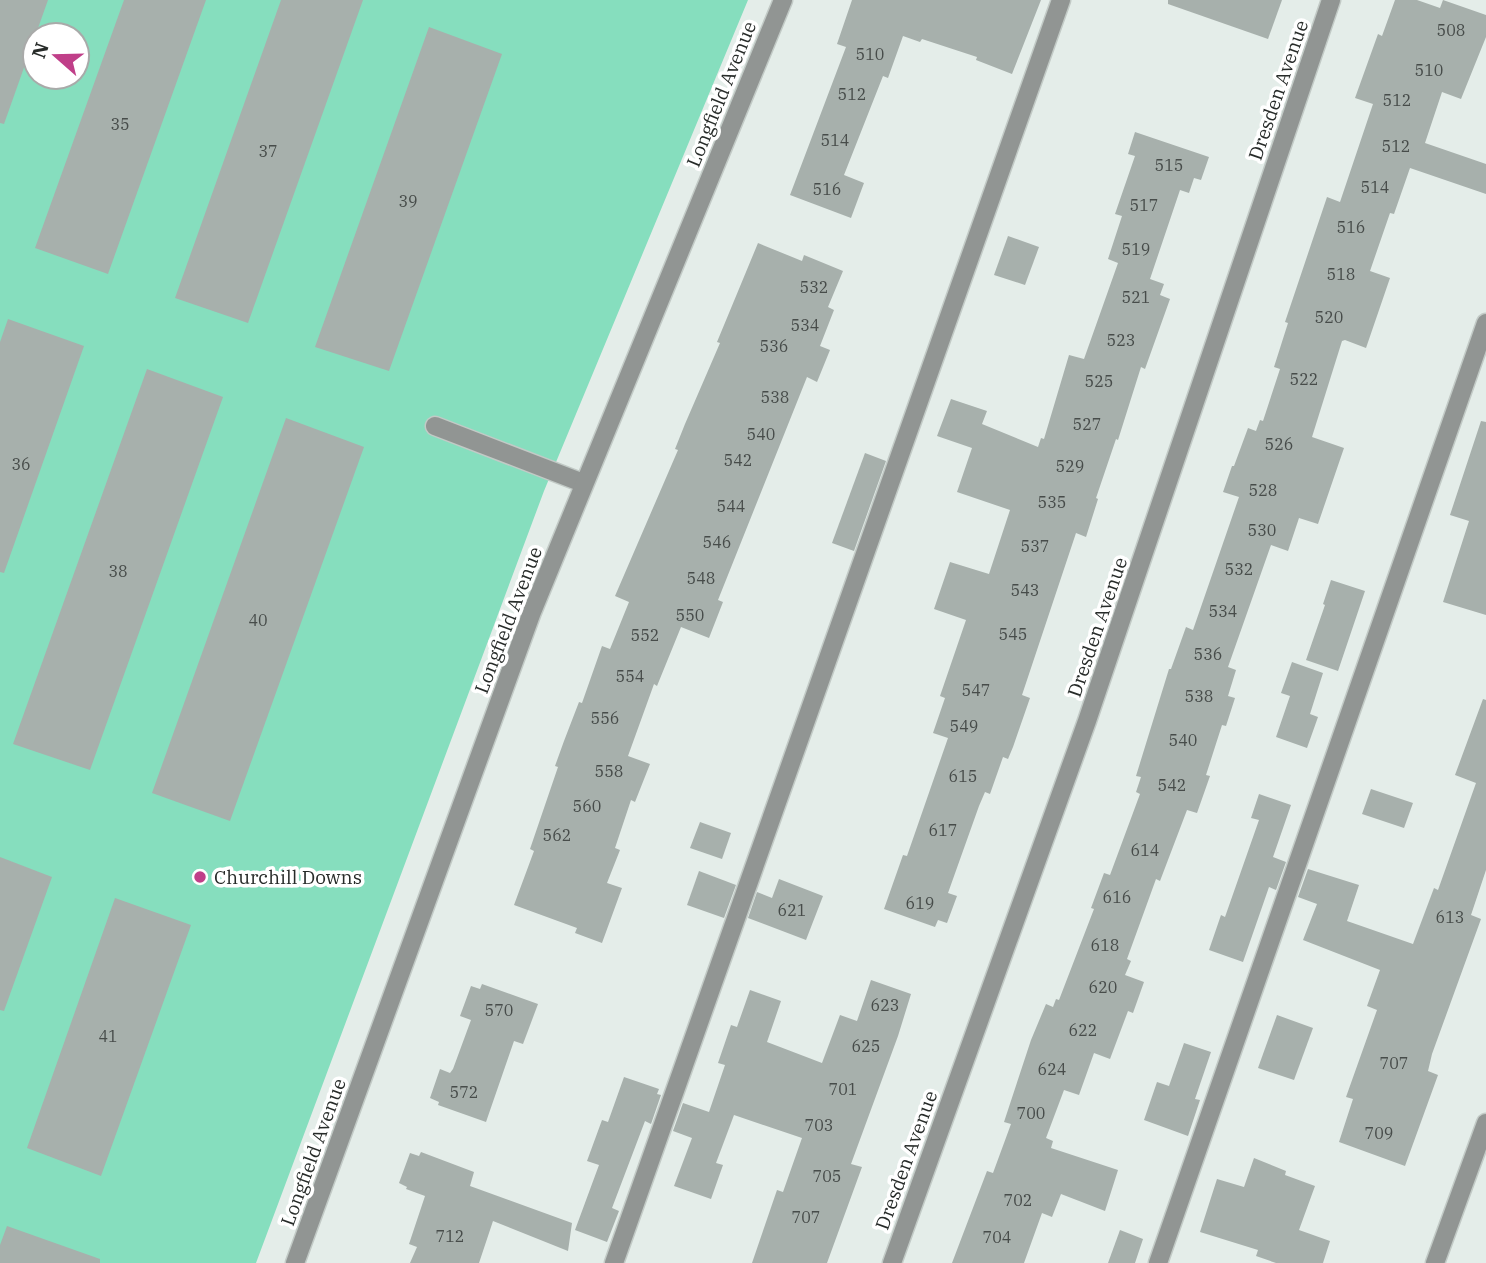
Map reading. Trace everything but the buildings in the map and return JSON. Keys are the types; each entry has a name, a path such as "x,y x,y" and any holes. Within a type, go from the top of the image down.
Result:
{"street":[{"name":"Longfield Avenue","path":"295,1263 532,612 783,0"},
{"path":"614,1263 1061,0"},
{"name":"Dresden Avenue","path":"892,1263 1087,721 1331,0"},
{"path":"1158,1263 1486,323"},
{"path":"435,426 583,483"},
{"path":"1435,1263 1486,1123"}],"green space":[{"name":"Churchill Downs","path":"0,0 748,0 544,491 256,1263 0,1263"}],"place":[{"name":"Churchill Downs","path":"200,877"}]}
